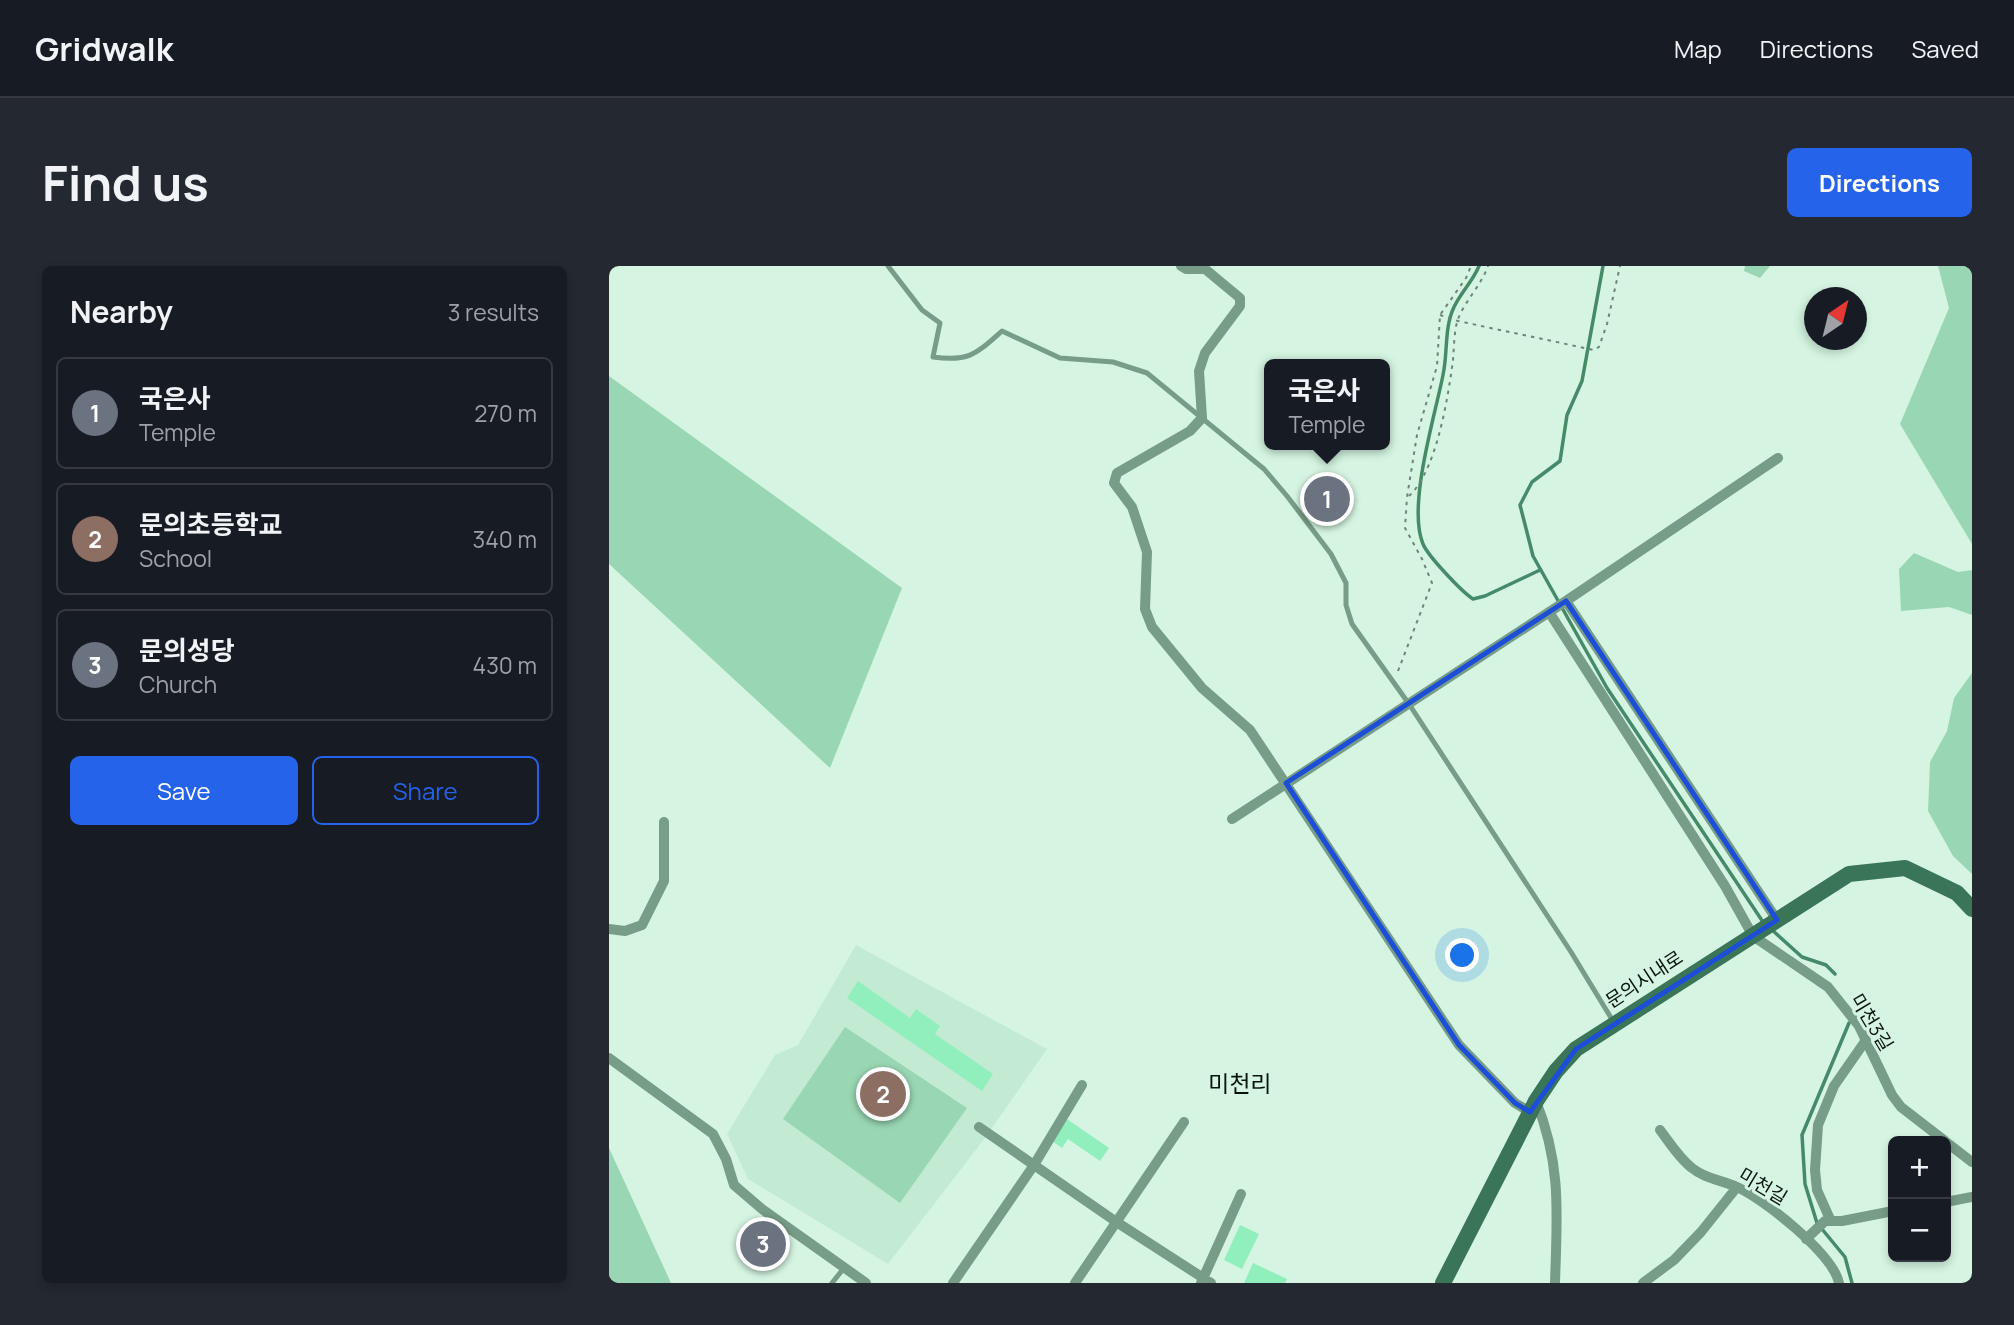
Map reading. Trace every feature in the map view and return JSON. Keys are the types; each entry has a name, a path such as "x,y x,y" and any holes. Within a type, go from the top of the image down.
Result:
{"street":[{"path":"1181,266 1186,269 1205,269 1240,298 1240,306 1205,353 1199,371 1202,418 1190,431 1117,473 1114,483 1132,507 1147,552 1145,609 1152,627 1202,688 1250,730 1459,1045 1515,1104 1533,1107 1551,1146 1556,1175 1558,1215 1555,1283"},
{"path":"1232,819 1558,607 1778,458"},
{"path":"1558,607 1725,886 1765,927"},
{"path":"1558,607 1765,927"},
{"path":"609,929 635,929 642,925 664,881 664,822"},
{"name":"문의시내로","path":"1443,1283 1533,1107 1556,1071 1576,1049 1849,874 1905,868 1957,893 1972,909"},
{"name":"미천3길","path":"1765,927 1843,1004 1867,1040 1892,1095 1901,1107 1937,1136"},
{"path":"1827,1220 1817,1190 1815,1170 1818,1125 1834,1086 1867,1040"},
{"path":"609,1058 713,1134 726,1159 734,1185 762,1209 866,1283"},
{"path":"953,1283 1034,1165 1082,1085"},
{"path":"1075,1283 1184,1122"},
{"path":"979,1127 1205,1282 1241,1194"},
{"name":"미천길","path":"1660,1130 1692,1169 1737,1186 1809,1236 1838,1276 1839,1283"},
{"name":"미천3길","path":"1951,1146 1972,1162"},
{"path":"1643,1283 1674,1259 1701,1232 1737,1186"},
{"path":"1951,1201 1972,1197"},
{"path":"1809,1236 1827,1220 1842,1221 1888,1212"}],"lane":[{"path":"888,266 922,310 940,323 933,356 954,360 975,355 1002,331 1060,358 1113,362 1147,373 1264,469 1324,545 1346,583 1346,606 1352,624 1409,704 1615,1023"},
{"path":"832,1283 844,1268"}],"path":[{"path":"1393,681 1432,583 1405,528 1417,435 1437,366 1440,315 1466,278 1471,266"},
{"path":"1407,497 1416,489 1431,459 1448,391 1456,321 1482,282 1488,266"},
{"path":"1440,315 1456,321 1594,350 1599,347 1607,324 1620,266"}],"highlighted area":[{"path":"1566,601 1777,920 1576,1049 1530,1112 1515,1103 1459,1045 1286,783"}],"shaded area":[{"path":"1745,266 1770,266 1760,278 1744,271"},
{"path":"1938,266 1972,266 1972,544 1900,424 1949,308"},
{"path":"609,376 902,588 830,768 609,564"},
{"path":"1914,553 1958,572 1972,570 1972,615 1949,607 1901,611 1899,569"},
{"path":"1972,673 1972,874 1953,856 1928,811 1930,762 1947,731 1954,698"},
{"path":"856,945 1047,1049 985,1138 888,1264 748,1179 727,1134 775,1055 798,1045"},
{"path":"845,1027 967,1108 900,1203 783,1119"},
{"path":"609,1148 671,1283 609,1283"}],"building":[{"path":"858,981 910,1018 916,1009 940,1026 935,1034 993,1074 982,1091 847,998"},
{"path":"1064,1117 1109,1148 1100,1161 1068,1139 1062,1148 1049,1139"},
{"path":"751,1223 786,1247 774,1265 739,1241"},
{"path":"1240,1225 1259,1234 1242,1269 1224,1260"},
{"path":"1253,1263 1287,1279 1285,1283 1244,1283"}],"waterway":[{"path":"1479,266 1457,302 1449,323 1443,375 1420,485 1419,528 1423,544 1431,557 1473,599 1540,570"},
{"path":"1603,266 1582,381 1567,415 1560,461 1532,482 1520,505 1533,556 1607,688 1763,922"},
{"path":"1771,929 1802,957 1826,965 1835,974"},
{"path":"1849,1023 1802,1135 1805,1184 1817,1223 1845,1257 1852,1283"}],"place":[{"name":"국은사","path":"1327,499"},
{"name":"문의초등학교","path":"883,1094"},
{"name":"문의성당","path":"763,1244"}],"district":[{"name":"미천리","path":"1240,1083"}]}
